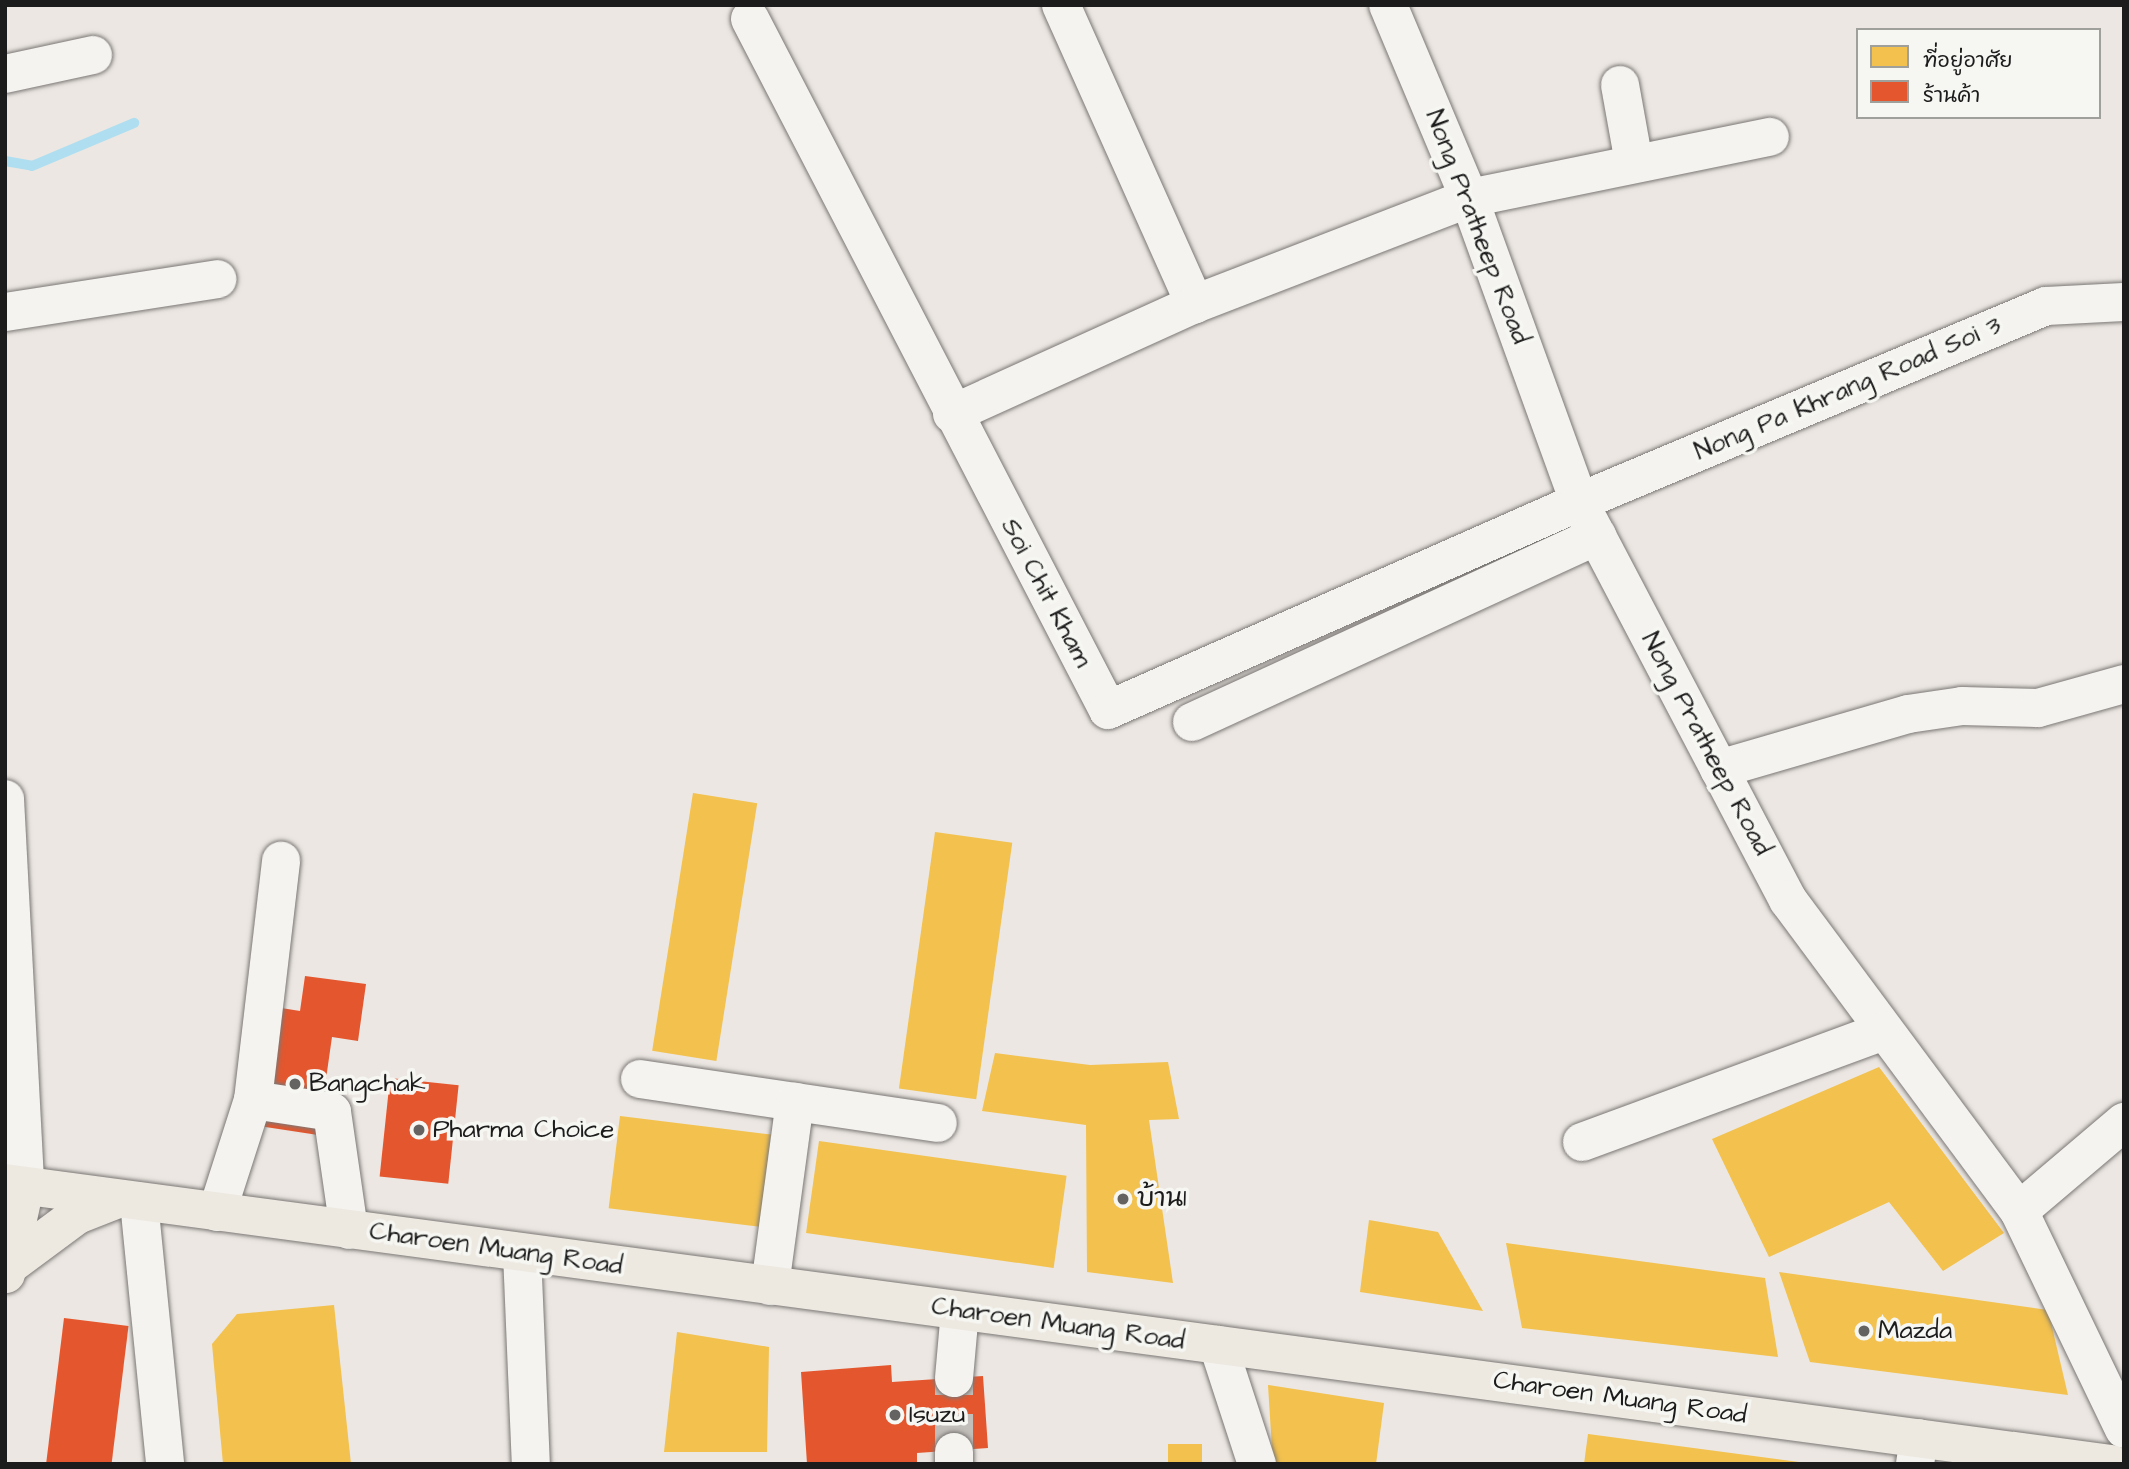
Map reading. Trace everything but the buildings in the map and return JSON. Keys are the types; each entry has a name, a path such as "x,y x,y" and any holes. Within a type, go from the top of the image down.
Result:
{"main road":[{"name":"Charoen Muang Road","path":"15,1185 1218,1345 1917,1451 2111,1464"},
{"path":"6,1270 15,1185"},
{"path":"6,1270 77,1215 128,1200"}],"street":[{"path":"1061,5 1195,304"},
{"name":"Nong Pratheep Road","path":"1388,5 1469,198 1579,502 1788,900 2019,1211 2124,1429"},
{"name":"Soi Chit Kham","path":"750,19 952,414 1108,709 1579,502"},
{"path":"5,74 93,55"},
{"path":"1620,85 1633,163"},
{"path":"952,414 1195,304 1469,198 1633,163 1770,138"},
{"path":"5,312 217,279"},
{"name":"Nong Pa Khrang Road Soi 3","path":"1579,502 2046,306 2124,302"},
{"path":"1192,722 1597,536"},
{"path":"1719,768 1908,714 1962,706 2038,708 2124,684"},
{"path":"5,799 15,1185"},
{"path":"217,1212 253,1100 281,861"},
{"path":"1582,1142 1883,1031"},
{"path":"640,1079 938,1123"},
{"path":"253,1100 332,1112 349,1230"},
{"path":"770,1286 795,1102"},
{"path":"2019,1211 2124,1122"},
{"path":"128,1200 165,1464"},
{"path":"522,1253 531,1464"},
{"path":"954,1378 960,1311"},
{"path":"1218,1345 1257,1464"}],"waterway":[{"path":"5,161 32,166 134,123"}],"tunnel":[{"path":"954,1378 954,1452"}],"place":[{"name":"Bangchak","path":"295,1084"},
{"name":"Pharma Choice","path":"419,1130"},
{"name":"บ้าน1","path":"1123,1199"},
{"name":"Mazda","path":"1864,1331"},
{"name":"Isuzu","path":"895,1415"}]}
